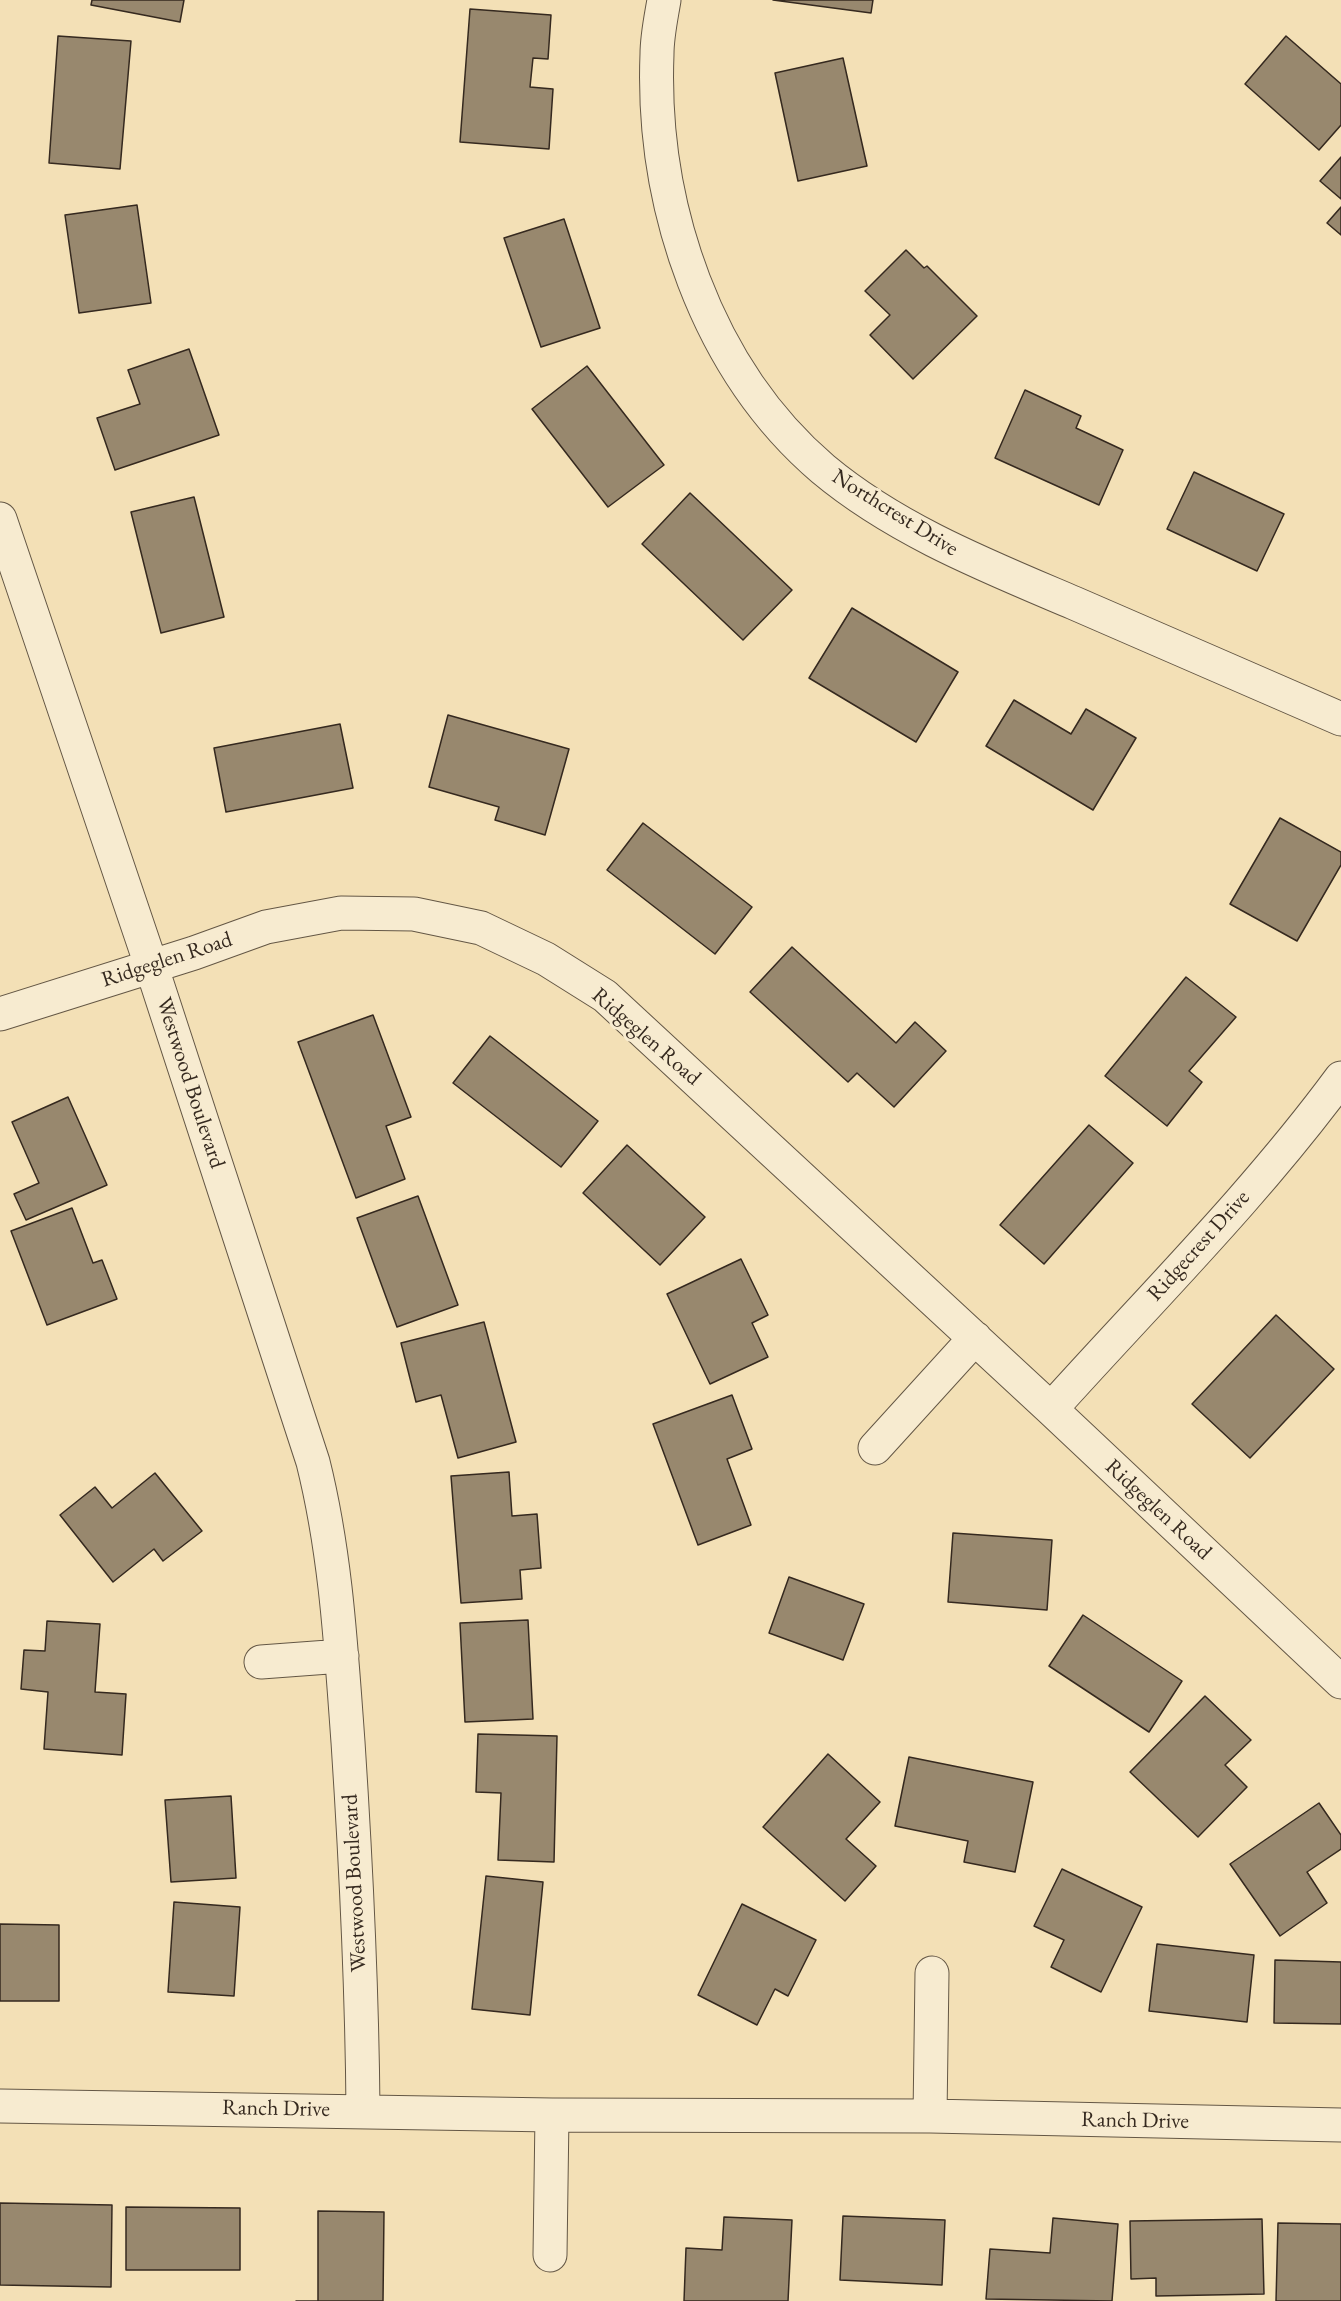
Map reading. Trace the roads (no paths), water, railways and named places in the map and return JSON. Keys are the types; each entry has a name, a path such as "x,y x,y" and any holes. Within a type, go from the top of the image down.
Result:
{"street":[{"name":"Northcrest Drive","path":"664,0 657,54 659,127 673,215 692,283 731,358 770,417 823,469 880,509 953,551 1341,718"},
{"name":"Westwood Boulevard","path":"0,519 151,965 313,1462 328,1519 342,1656 359,1911 363,2110"},
{"name":"Ridgeglen Road","path":"0,1014 266,927 341,913 414,914 482,928 546,959 605,996 975,1338 1341,1682"},
{"name":"Ridgecrest Drive","path":"1051,1409 1256,1184 1307,1125 1341,1078"},
{"path":"875,1448 975,1338"},
{"path":"261,1662 342,1656"},
{"path":"930,2116 932,1973"},
{"name":"Ranch Drive","path":"0,2106 363,2110 552,2115 930,2116 1341,2125"},
{"path":"550,2255 552,2115"}]}
